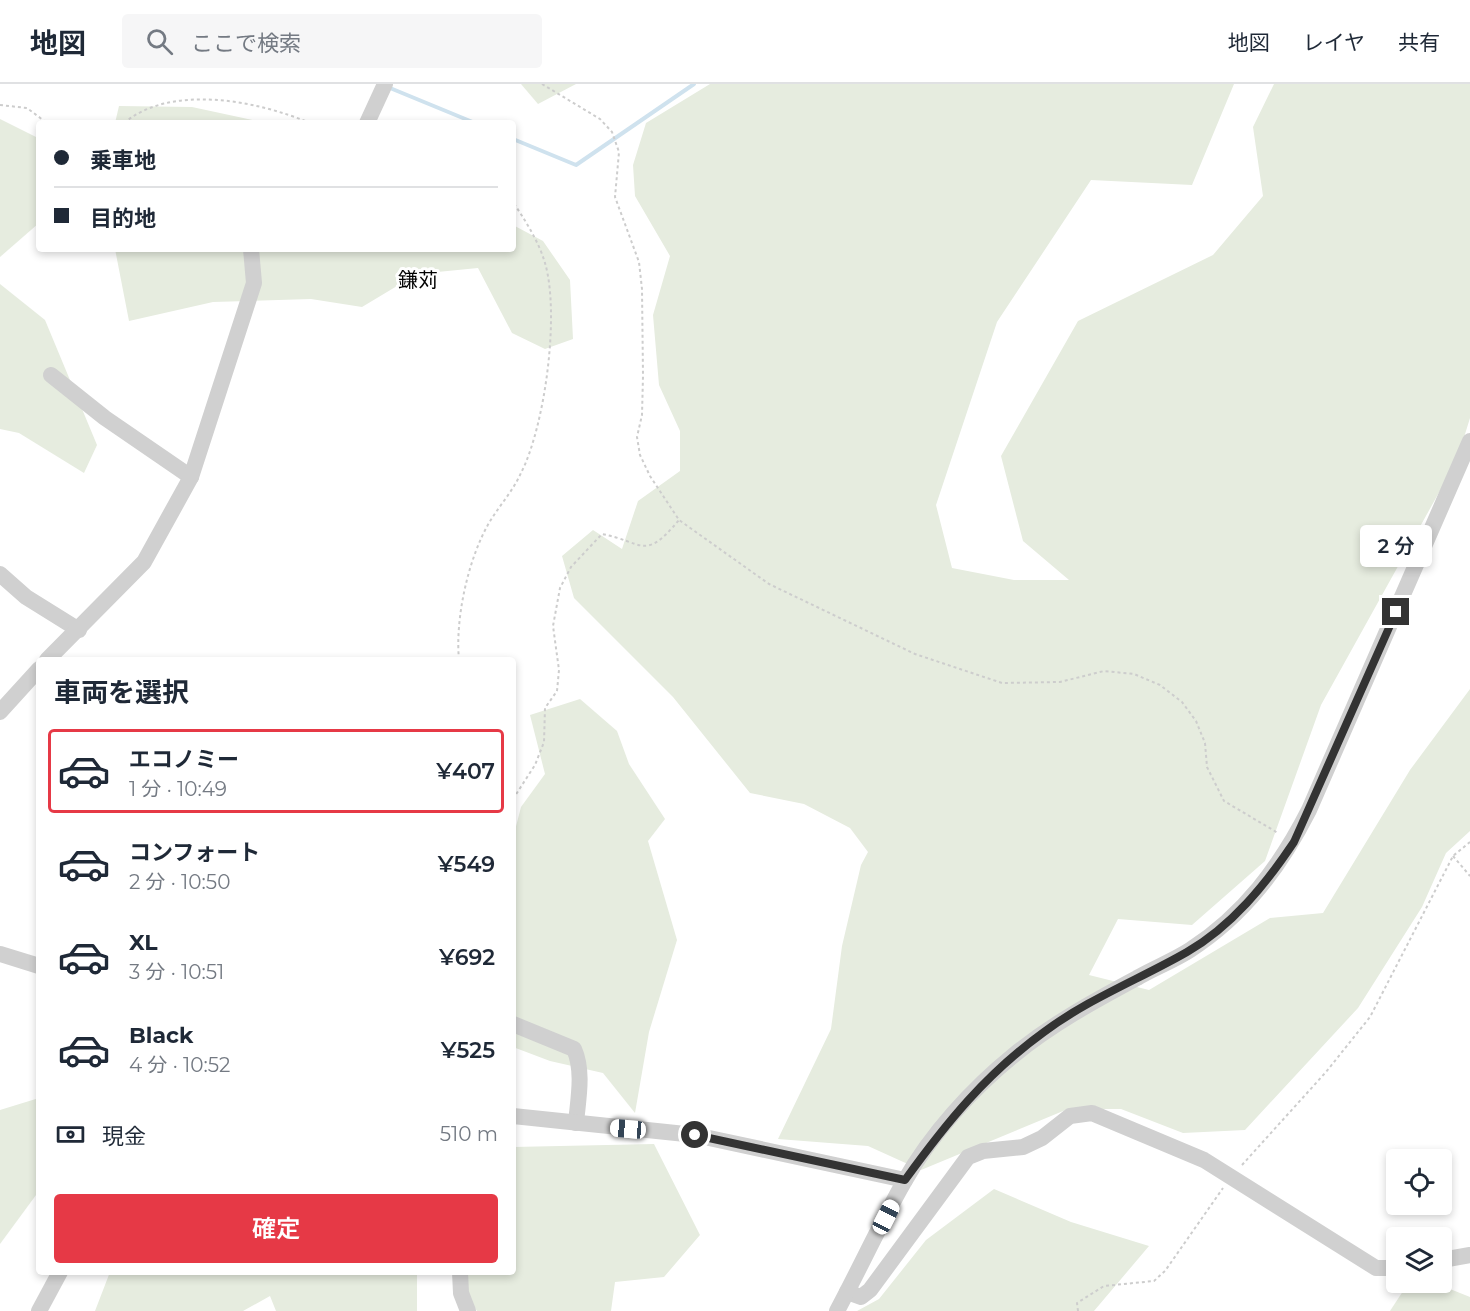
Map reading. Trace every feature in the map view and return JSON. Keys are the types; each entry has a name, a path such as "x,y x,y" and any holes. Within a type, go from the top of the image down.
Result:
{"street":[{"path":"368,120 385,84"},
{"path":"50,657 80,630 144,562 191,477 254,283 251,252"},
{"path":"51,375 105,418 191,477"},
{"path":"837,1311 905,1180 954,1114 981,1084 1046,1030 1095,1000 1189,951 1221,927 1257,892 1294,842 1470,441"},
{"path":"0,574 26,597 80,630"},
{"path":"0,712 36,672"},
{"path":"0,954 36,965"},
{"path":"516,1025 574,1049 578,1059 579,1076 576,1123"},
{"path":"847,1292 861,1297 870,1290 968,1157 983,1151 1023,1147 1042,1138 1070,1116 1082,1113 1092,1113 1138,1130 1232,1175 1376,1268 1386,1268"},
{"path":"516,1116 695,1135 905,1180"},
{"path":"1452,1258 1470,1255"},
{"path":"39,1311 58,1275"},
{"path":"460,1275 461,1293 468,1311"}],"path":[{"path":"542,84 600,119 612,132 619,152 615,197 639,262 642,289 643,386 637,437 640,455 650,477 679,520 769,584 915,654 1002,683 1060,682 1104,671 1134,674 1160,685 1182,702 1196,721 1205,743 1207,767 1224,801 1294,842"},
{"path":"127,120 140,109 182,96 202,96 262,106 302,120"},
{"path":"0,105 27,108 43,120"},
{"path":"459,657 463,605 475,550 488,525 521,474 531,447 548,360 551,304 545,261 516,207"},
{"path":"516,794 535,765 544,742 545,708 557,691 559,670 553,626 560,588 571,567 602,534 634,546 648,546 665,537 679,520"},
{"path":"1078,1311 1077,1303 1104,1286 1154,1281 1165,1271 1232,1175 1326,1072 1370,1017 1453,856 1470,842"},
{"path":"1453,856 1470,876"}],"shaded area":[{"path":"521,84 576,84 538,104"},
{"path":"710,84 1234,84 1192,185 1091,180 997,322 936,505 952,568 1014,580 1069,580 1023,541 1001,456 1078,321 1213,255 1263,196 1253,127 1274,84 1470,84 1470,418 1457,460 1321,705 1265,861 1192,925 1118,919 1089,975 1149,990 1270,918 1323,913 1410,770 1470,689 1470,831 1446,853 1422,907 1358,1008 1245,1130 1183,1133 1121,1109 1068,1109 921,1170 868,1146 778,1139 831,1029 842,946 861,865 868,852 850,828 804,804 750,793 673,697 574,598 562,556 593,530 622,549 638,501 680,471 680,431 659,385 653,315 670,256 635,196 633,165 646,123"},
{"path":"119,106 192,107 252,120 116,120"},
{"path":"0,119 36,137 36,226 0,257"},
{"path":"516,227 543,241 570,280 573,339 545,349 512,333 478,268 417,274 362,307 311,299 213,302 129,321 116,252 516,252"},
{"path":"0,284 45,320 97,445 84,473 19,433 0,429"},
{"path":"580,699 617,731 629,764 665,819 648,841 677,940 649,1032 635,1113 603,1073 550,1061 516,1048 516,826 521,807 545,774 530,715"},
{"path":"36,1099 36,1195 0,1244 0,1110"},
{"path":"654,1144 700,1235 664,1277 615,1282 611,1311 477,1311 453,1275 516,1275 516,1147"},
{"path":"994,1189 1071,1222 1149,1246 1094,1311 857,1311 879,1299 926,1240"},
{"path":"109,1275 417,1275 417,1311 276,1311 270,1296 243,1311 95,1311"},
{"path":"1452,1290 1470,1297 1470,1311 1390,1311 1402,1293 1452,1293"}],"waterway":[{"path":"516,140 576,165 694,84"},
{"path":"390,88 468,120"}],"district":[{"name":"鎌苅","path":"418,280"}],"route":[{"path":"695,1135 905,1180 948,1121 981,1084 1013,1056 1046,1030 1095,1000 1189,951 1221,927 1251,899 1274,872 1294,842 1396,612"}]}
